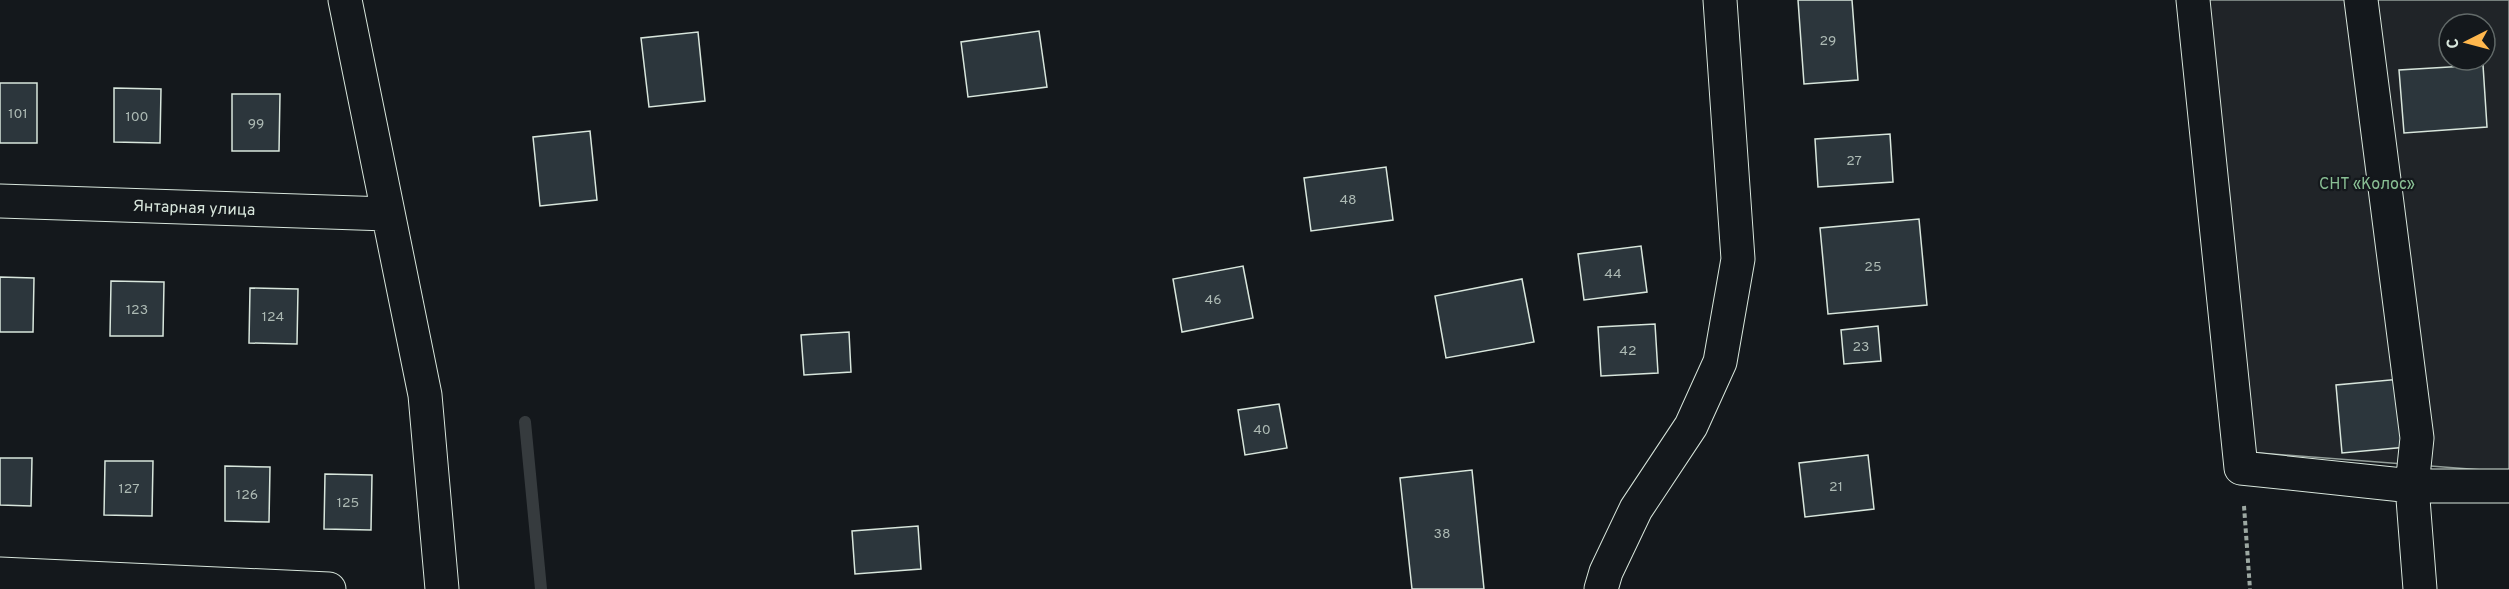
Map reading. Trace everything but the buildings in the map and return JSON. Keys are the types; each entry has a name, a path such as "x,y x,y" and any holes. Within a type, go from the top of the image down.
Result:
{"street":[{"path":"345,0 425,395 442,589"},
{"path":"1601,589 1606,572 1636,509 1691,426 1720,362 1738,259 1720,0"},
{"path":"2193,0 2241,468 2412,486 2509,486"},
{"path":"2361,0 2416,438 2412,486 2420,589"},
{"name":"Янтарная улица","path":"0,201 387,214"},
{"path":"0,574 329,589"}],"path":[{"path":"2241,468 2250,589"}],"green space":[{"name":"СНТ «Колос»","path":"2208,0 2509,0 2509,472 2247,452"}],"waterway":[{"path":"525,422 541,589"}]}
